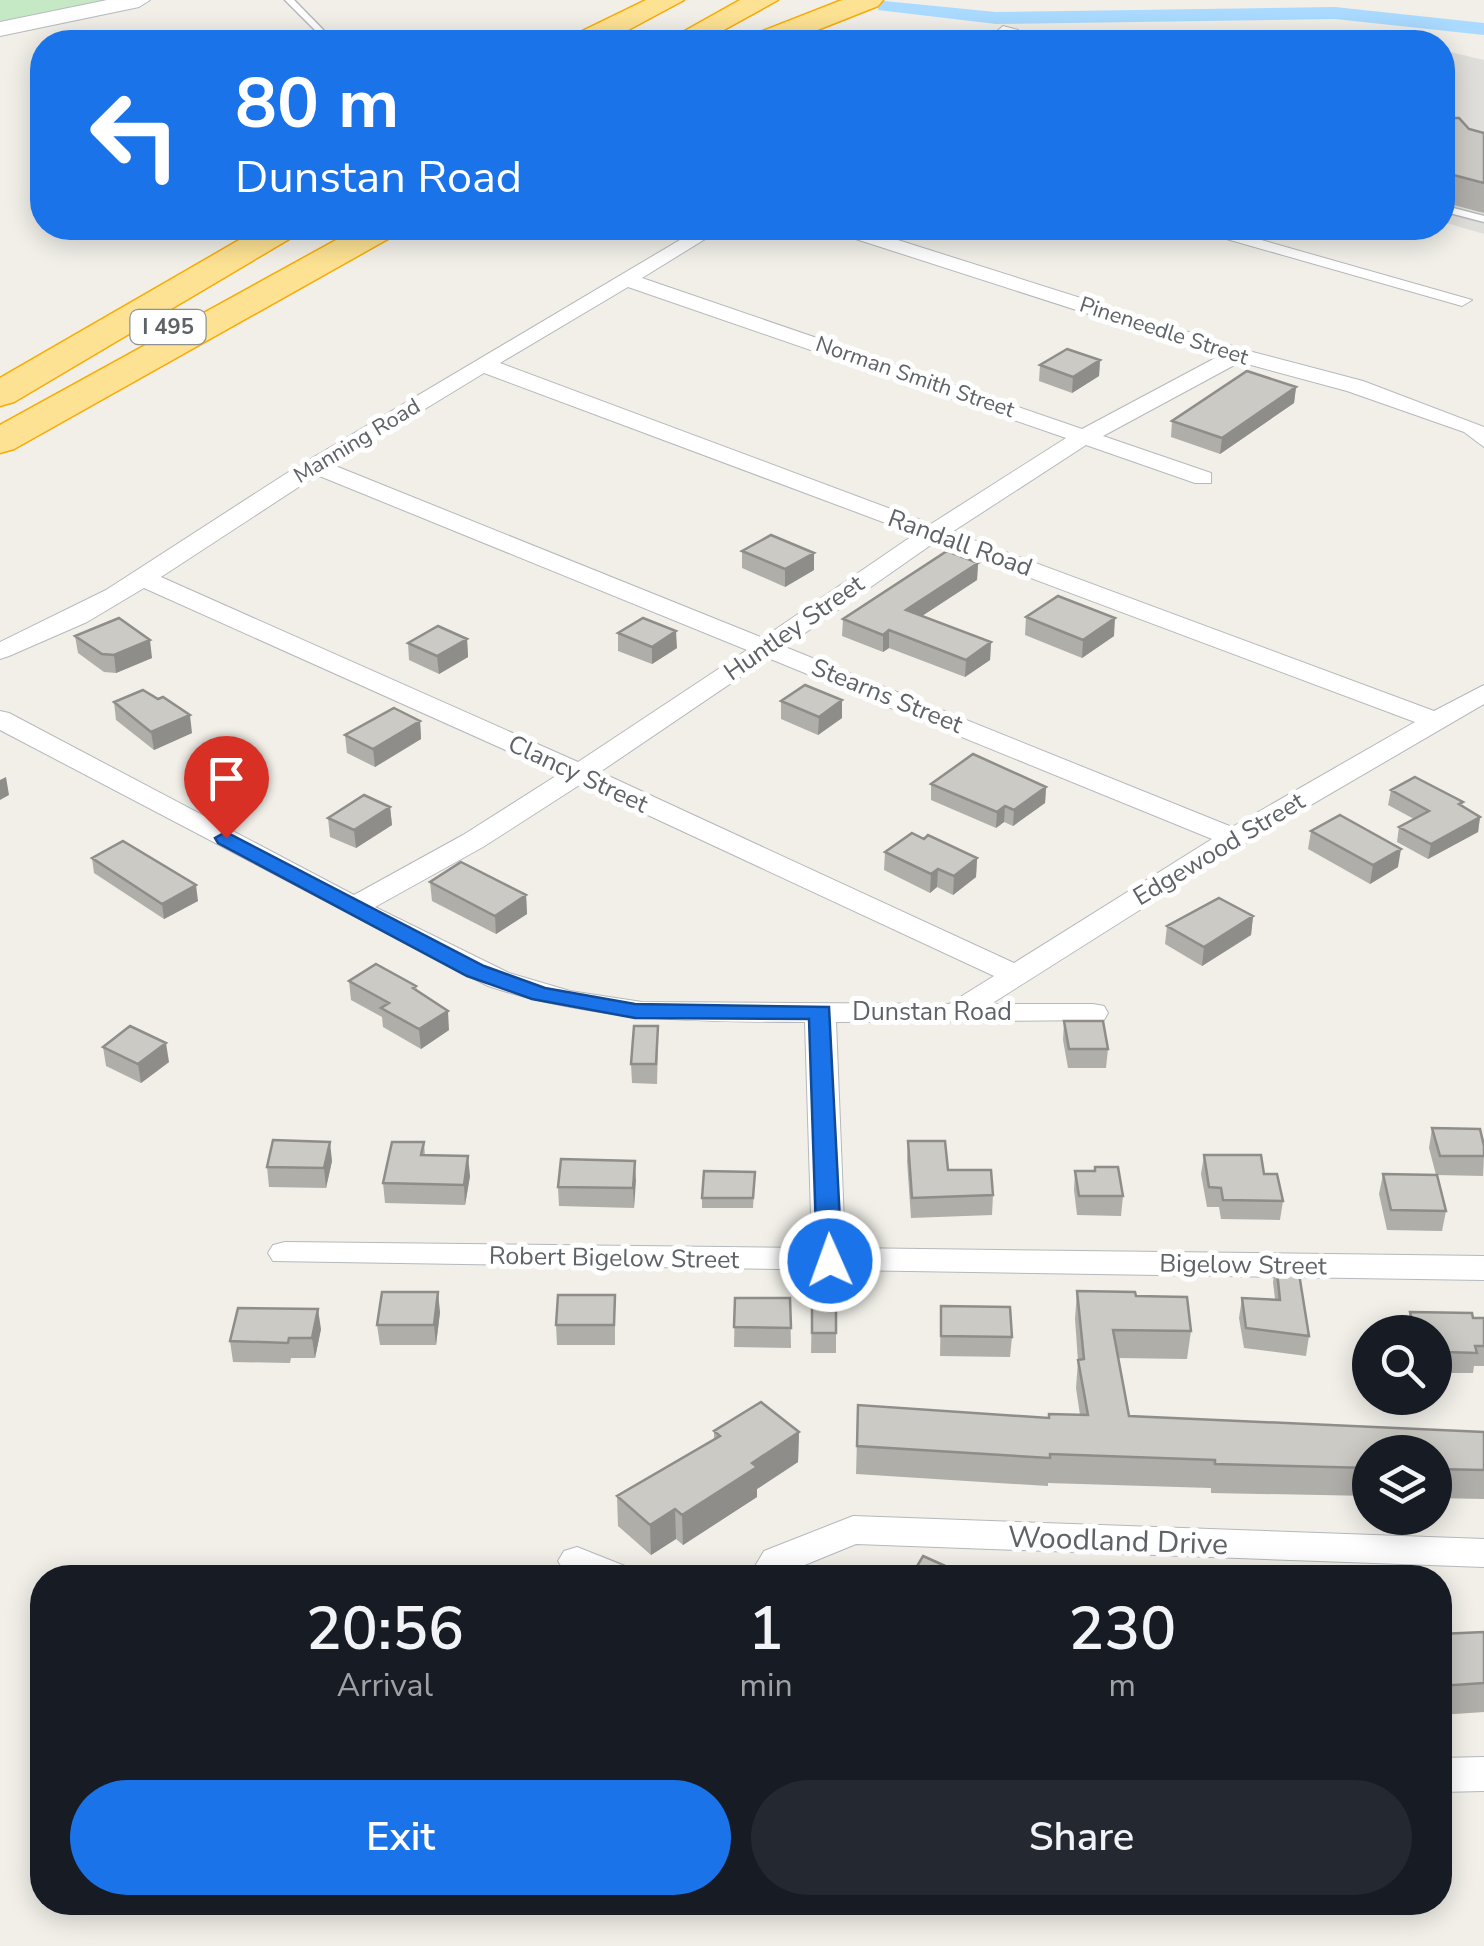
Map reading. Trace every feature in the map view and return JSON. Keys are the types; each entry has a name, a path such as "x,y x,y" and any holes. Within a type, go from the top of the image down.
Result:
{"highway":[{"path":"590,30 644,0"},
{"path":"608,30 669,0"},
{"path":"653,30 714,0"},
{"path":"704,30 763,0"},
{"path":"748,30 807,0"},
{"path":"791,30 868,0"},
{"path":"0,362 213,240"},
{"name":"I 495","path":"0,394 263,240"},
{"name":"I 495","path":"0,432 319,240"},
{"path":"0,441 361,240"}],"main road":[{"path":"4,26 139,0"}],"street":[{"name":"Manning Road","path":"0,651 40,638 316,466 692,240"},
{"name":"Pineneedle Street","path":"879,240 1237,354 1355,386 1472,427 1484,440"},
{"path":"1242,240 1462,300"},
{"name":"Norman Smith Street","path":"625,279 1203,478"},
{"name":"Huntley Street","path":"354,906 473,840 576,775 933,533 1082,438 1237,354"},
{"name":"Randall Road","path":"484,365 1436,721"},
{"name":"Stearns Street","path":"316,466 1234,838"},
{"name":"Clancy Street","path":"140,577 576,775 788,866 1014,974"},
{"name":"Edgewood Street","path":"958,1012 1234,838 1484,692"},
{"name":"Dunstan Road","path":"0,719 476,971 570,1002 668,1012 1093,1013"},
{"path":"820,1012 830,1261"},
{"name":"Robert Bigelow Street","path":"285,1253 1002,1262"},
{"name":"Bigelow Street","path":"1002,1262 1484,1268"},
{"name":"Woodland Drive","path":"774,1565 853,1530 1484,1554"},
{"path":"576,1561 585,1565"},
{"path":"1452,1775 1484,1774"}],"lane":[{"path":"289,0 318,30"},
{"path":"1455,212 1484,220"}],"shaded area":[{"path":"1455,53 1484,60 1484,234 1455,226"}],"green space":[{"path":"0,0 108,0 0,23"}],"building":[{"path":"1455,118 1469,129 1484,133 1484,183 1455,175"},
{"path":"1067,349 1100,360 1073,377 1040,365"},
{"path":"1247,371 1296,387 1222,438 1172,421"},
{"path":"771,535 814,553 785,569 742,551"},
{"path":"947,551 978,563 906,610 991,642 966,660 889,630 883,635 843,619"},
{"path":"1058,596 1115,618 1083,640 1026,617"},
{"path":"119,618 150,640 114,655 102,654 75,636"},
{"path":"643,618 676,631 652,647 618,633"},
{"path":"438,626 467,639 437,656 408,643"},
{"path":"805,685 842,700 819,717 781,701"},
{"path":"143,690 158,699 163,697 190,715 151,732 114,702"},
{"path":"394,708 420,721 373,749 345,735"},
{"path":"973,754 1046,787 1014,810 1005,806 997,812 931,784"},
{"path":"1415,777 1463,802 1459,804 1480,817 1431,844 1399,827 1429,811 1391,790"},
{"path":"364,795 390,807 354,830 328,818"},
{"path":"1340,815 1401,849 1373,865 1311,831"},
{"path":"912,833 924,839 928,835 977,858 954,876 938,869 931,874 885,852"},
{"path":"123,841 196,885 162,904 92,858"},
{"path":"461,862 526,895 495,916 430,882"},
{"path":"1219,898 1253,916 1204,947 1167,926"},
{"path":"376,964 416,986 413,988 448,1011 419,1029 381,1008 389,1003 349,981"},
{"path":"1064,1021 1103,1021 1108,1049 1069,1049"},
{"path":"130,1026 166,1043 138,1064 103,1047"},
{"path":"634,1026 658,1026 656,1064 631,1064"},
{"path":"1432,1128 1480,1129 1484,1156 1440,1156"},
{"path":"273,1140 330,1142 324,1168 267,1167"},
{"path":"908,1141 945,1141 948,1170 991,1170 993,1195 912,1198"},
{"path":"392,1142 424,1142 421,1155 468,1156 464,1185 383,1183"},
{"path":"1204,1155 1261,1155 1264,1174 1277,1174 1283,1201 1223,1200 1221,1188 1209,1187"},
{"path":"561,1159 635,1161 633,1188 558,1187"},
{"path":"1095,1167 1118,1167 1123,1196 1079,1196 1075,1171 1095,1171"},
{"path":"704,1171 755,1172 753,1198 702,1198"},
{"path":"1383,1174 1437,1175 1446,1211 1391,1210"},
{"path":"1297,1261 1309,1336 1246,1328 1242,1298 1280,1300 1276,1262"},
{"path":"1077,1291 1187,1297 1191,1331 1113,1330 1129,1416 1484,1432 1484,1470 1452,1469 1452,1435 1352,1435 1352,1468 1050,1454 1050,1458 857,1446 858,1405 1049,1418 1049,1414 1088,1415 1078,1360 1084,1359"},
{"path":"382,1292 438,1292 434,1325 377,1325"},
{"path":"558,1295 615,1295 614,1325 556,1325"},
{"path":"735,1298 790,1298 791,1328 734,1327"},
{"path":"941,1306 1010,1307 1012,1337 941,1336"},
{"path":"812,1307 836,1307 836,1333 812,1333"},
{"path":"238,1308 318,1309 312,1338 289,1338 288,1343 230,1341"},
{"path":"1410,1312 1472,1313 1473,1318 1484,1318 1484,1346 1475,1346 1477,1353 1452,1352 1452,1315"},
{"path":"761,1402 799,1432 752,1463 757,1467 682,1515 675,1509 650,1525 617,1496 720,1436 714,1431"},
{"path":"923,1556 943,1565 918,1565"},
{"path":"1484,1632 1484,1683 1452,1685 1452,1633"}],"waterway":[{"path":"884,6 996,18 1335,13 1484,29"}],"route":[{"path":"226,838 476,971 540,994 601,1008 635,1011 820,1012 830,1261"}]}
